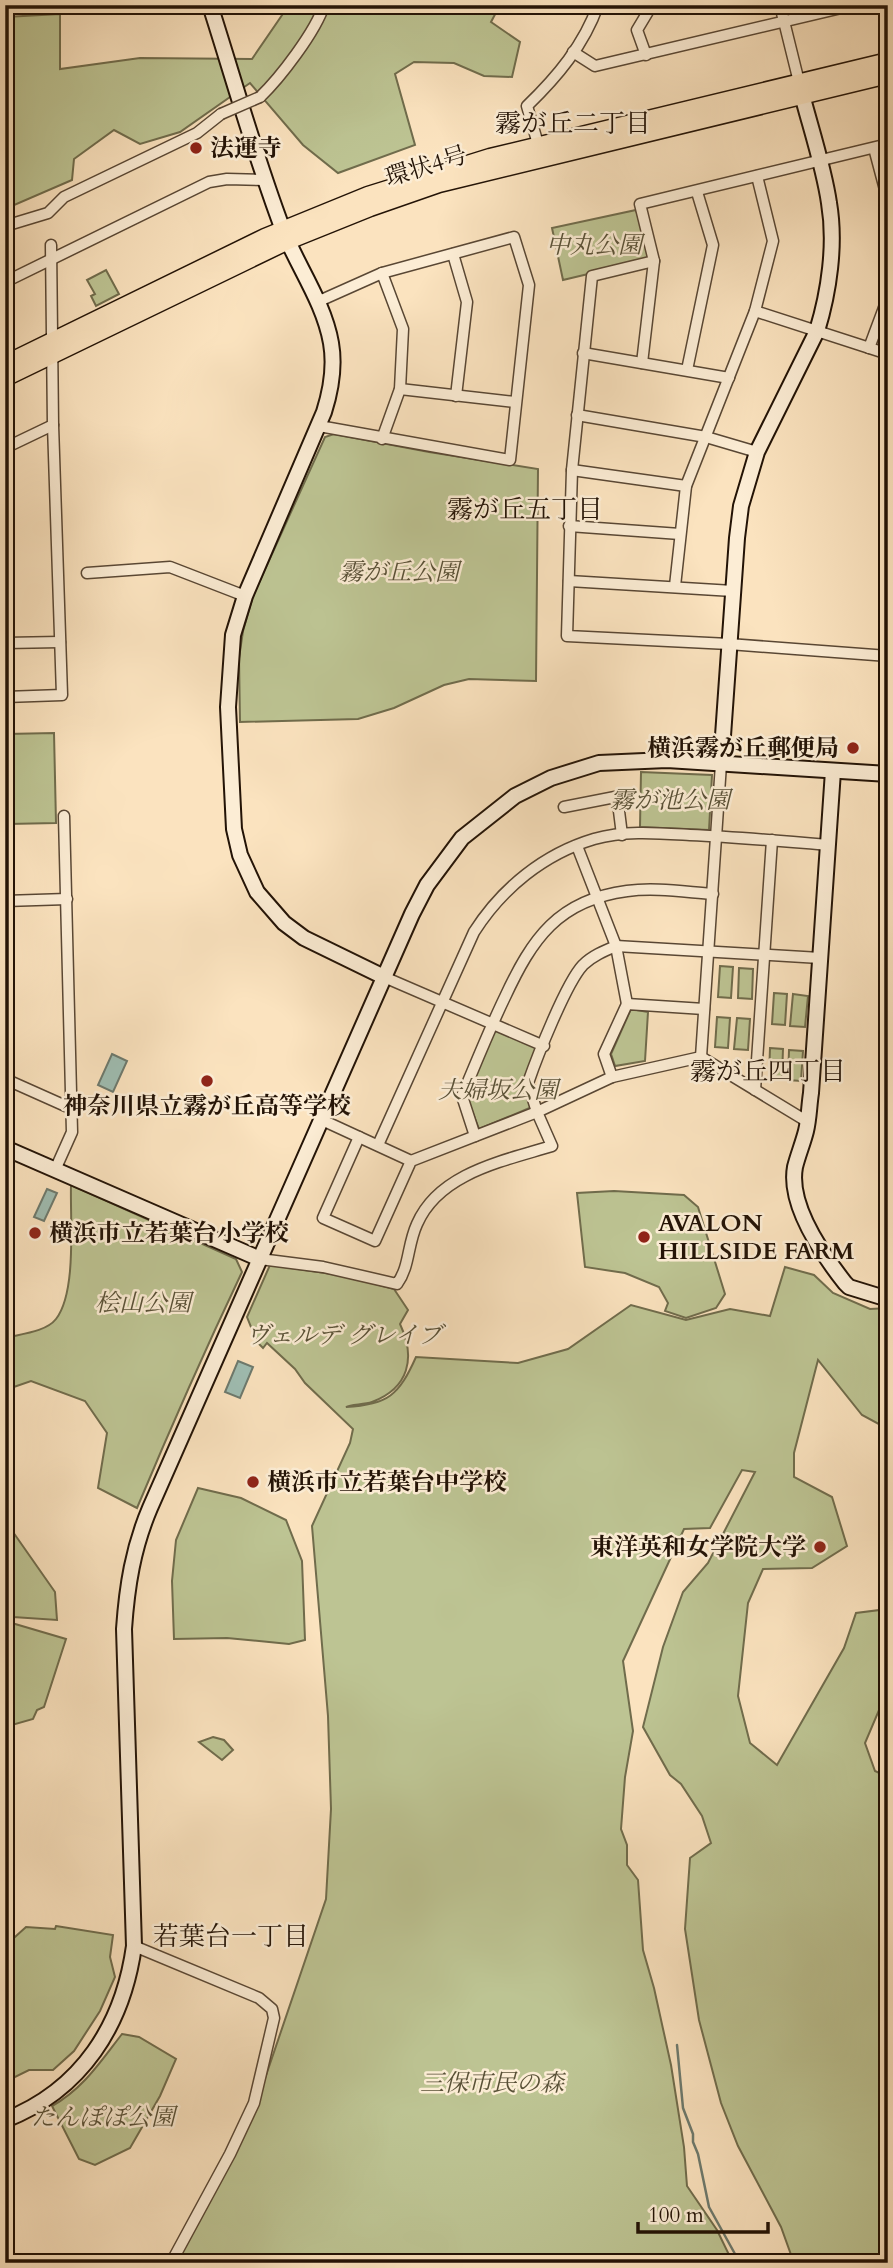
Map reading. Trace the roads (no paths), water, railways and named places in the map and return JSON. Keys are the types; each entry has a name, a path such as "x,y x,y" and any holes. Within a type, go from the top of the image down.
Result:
{"main road":[{"name":"環状4号","path":"5,378 52,348 286,235 540,152 800,89 888,61"},
{"name":"環状4号","path":"800,89 888,75"},
{"name":"環状4号","path":"5,364 52,348"}],"street":[{"path":"5,226 49,217 64,197 197,133 221,114 260,97 301,45 324,5"},
{"path":"540,152 527,106 553,81 590,29 598,5"},
{"path":"646,55 637,30 652,5"},
{"path":"701,1057 741,506 757,452 817,331 822,315 831,251 830,203 780,5"},
{"path":"573,52 595,66 854,5"},
{"path":"211,9 266,180 286,235 317,302 331,341 332,356 328,400 319,426 245,596 233,635 228,707 234,829 240,855 257,892 284,923 304,938 384,977 544,1046"},
{"path":"642,363 653,261 640,204 888,144"},
{"path":"874,148 887,197 888,284"},
{"path":"675,586 686,486 755,311 773,241 757,176"},
{"path":"5,282 209,182 227,179 266,180"},
{"path":"687,370 713,246 697,192"},
{"path":"317,302 382,273 514,237 529,285 510,460 319,426"},
{"path":"5,696 62,695 53,425 51,245"},
{"path":"453,254 467,302 456,396"},
{"path":"653,261 592,276 572,470 567,636 888,656"},
{"path":"382,273 402,329 400,389 383,439"},
{"path":"869,348 888,297"},
{"path":"755,311 888,354"},
{"path":"583,353 729,378"},
{"path":"400,389 515,402"},
{"path":"577,415 706,437 757,452"},
{"path":"5,448 53,425"},
{"path":"572,470 686,486"},
{"path":"569,526 680,534"},
{"path":"87,573 170,567 245,596"},
{"path":"569,581 675,586 733,592"},
{"path":"5,643 60,642"},
{"path":"5,2120 33,2108 76,2074 98,2048 125,1995 134,1945 124,1629 131,1566 143,1524 427,885 462,838 514,796 551,778 599,764 667,760 888,774"},
{"path":"833,771 808,1122 795,1170 798,1203 805,1220 849,1287 888,1299"},
{"path":"564,807 615,797 622,835"},
{"path":"55,1170 72,1132 64,816"},
{"path":"378,1145 474,932 488,911 520,878 547,860 595,839 640,833 828,845"},
{"path":"755,1090 772,841"},
{"path":"577,846 616,946 627,1004 604,1054 612,1077"},
{"path":"475,1136 462,1096 492,1023 526,954 539,937 556,920 577,906 596,898 641,890 713,894"},
{"path":"5,901 67,899"},
{"path":"5,1148 260,1259 333,1269 397,1284 405,1272 407,1252 422,1212 446,1187 468,1174 552,1146 528,1083 573,978 590,959 616,946 820,958"},
{"path":"5,950 7,1080 71,1108"},
{"path":"627,1004 704,1009"},
{"path":"359,1137 323,1218 375,1241 411,1161 537,1112 612,1077 701,1057 808,1122"},
{"path":"322,1120 411,1161"},
{"path":"134,1945 259,1998 272,2009 274,2018 254,2103 171,2263"}],"water":[{"path":"112,1054 127,1061 113,1092 98,1085"},
{"path":"47,1189 57,1193 44,1221 34,1217"},
{"path":"238,1361 253,1367 240,1398 225,1392"}],"waterway":[{"path":"677,2045 683,2108 693,2134 709,2207 740,2263"}],"place":[{"name":"法運寺","path":"196,148"},
{"name":"横浜霧が丘郵便局","path":"853,748"},
{"name":"神奈川県立霧が丘高等学校","path":"207,1081"},
{"name":"横浜市立若葉台小学校","path":"35,1233"},
{"name":"AVALON HILLSIDE FARM","path":"644,1237"},
{"name":"横浜市立若葉台中学校","path":"253,1482"},
{"name":"東洋英和女学院大学","path":"820,1547"}],"district":[{"name":"霧が丘二丁目","path":"573,123"},
{"name":"霧が丘五丁目","path":"525,509"},
{"name":"霧が丘四丁目","path":"768,1071"},
{"name":"若葉台一丁目","path":"231,1936"}],"park label":[{"name":"中丸公園","path":"594,245"},
{"name":"霧が丘公園","path":"399,572"},
{"name":"霧が池公園","path":"670,800"},
{"name":"夫婦坂公園","path":"498,1090"},
{"name":"桧山公園","path":"143,1303"},
{"name":"ヴェルデ グレイブ","path":"344,1335"},
{"name":"三保市民の森","path":"492,2083"},
{"name":"たんぽぽ公園","path":"103,2117"}]}
